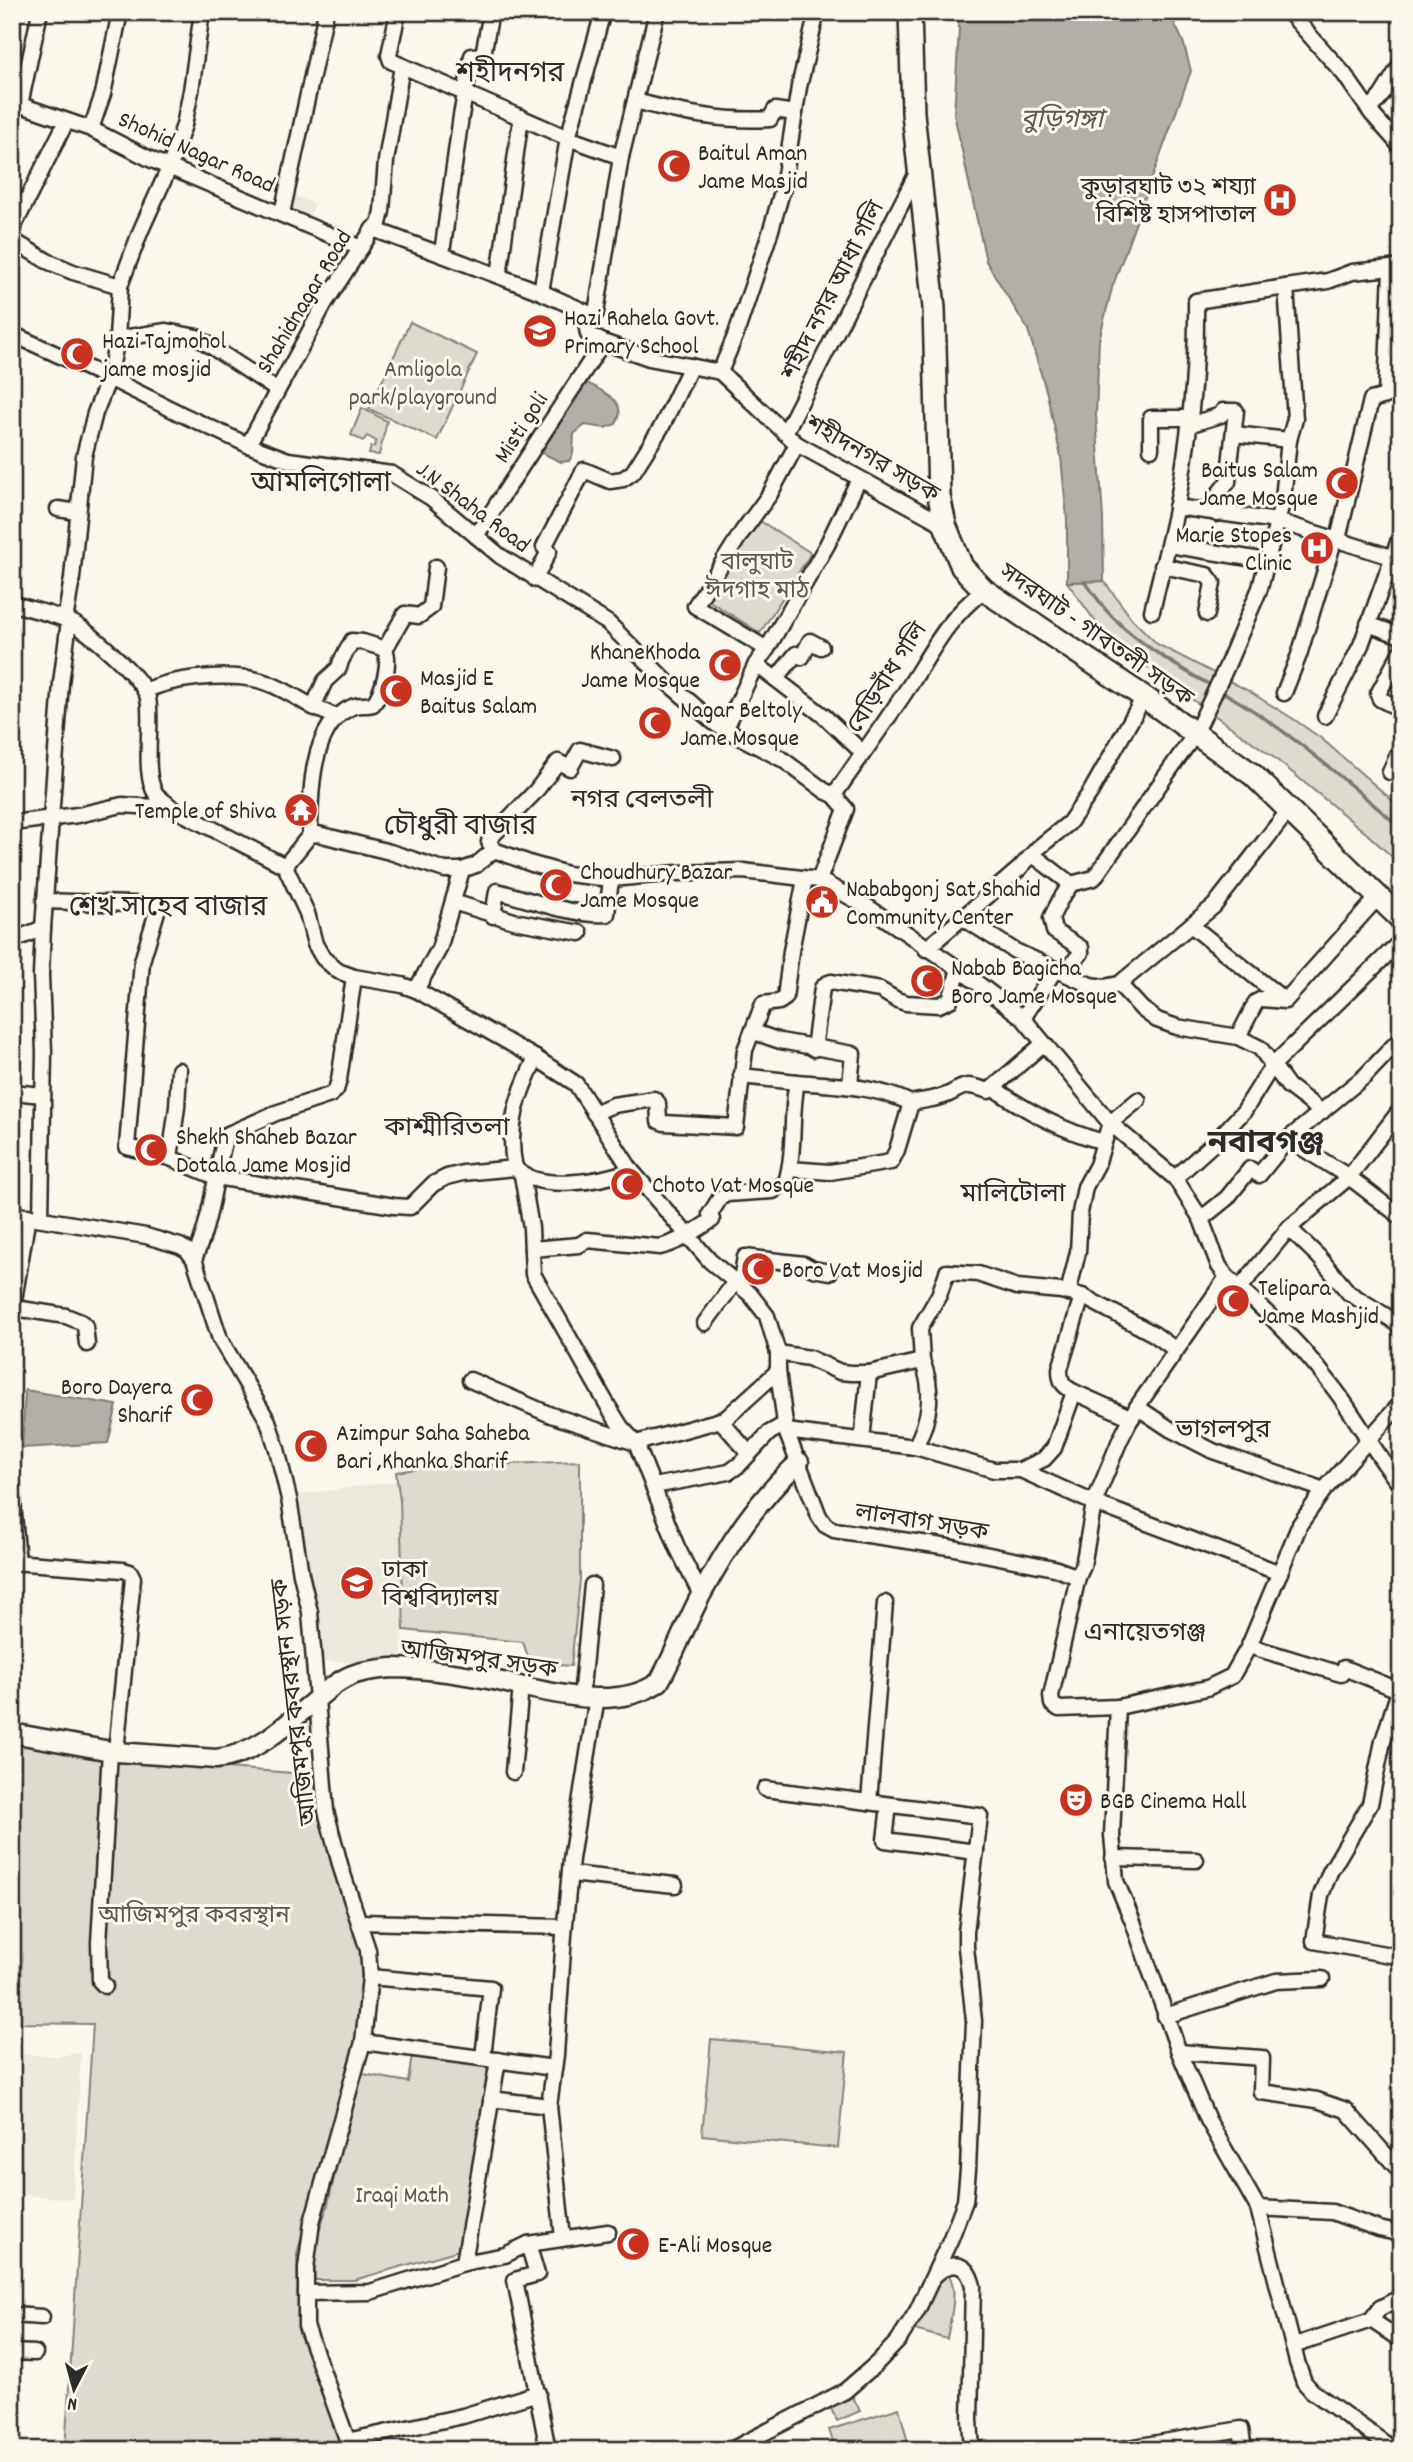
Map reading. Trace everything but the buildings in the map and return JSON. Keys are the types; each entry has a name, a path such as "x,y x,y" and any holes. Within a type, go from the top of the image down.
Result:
{"highway":[{"name":"সদরঘাট - গাবতলী সড়ক","path":"910,12 913,113 934,308 939,496 944,525 962,567 984,590 1144,697 1198,729 1254,775 1401,919"}],"main road":[{"name":"আজিমপুর সড়ক","path":"316,1695 355,1674 393,1668 587,1694 625,1695 646,1689 659,1682 699,1591 747,1517 797,1458"},
{"name":"আজিমপুর সড়ক","path":"12,1733 115,1748 216,1759 229,1758 252,1748 334,1678 353,1668 393,1662 493,1673 587,1694"},
{"name":"আজিমপুর সড়ক","path":"12,1722 115,1748"}],"street":[{"path":"16,104 40,12"},
{"path":"92,129 106,83 120,12"},
{"path":"25,1216 36,1204 42,1191 44,1021 41,975 44,901 61,682 84,456 95,413 109,378 117,339 120,286 170,166 184,125 202,12"},
{"path":"282,213 326,12"},
{"path":"398,12 389,59 568,138 621,157"},
{"path":"442,253 472,56 483,55 491,12"},
{"path":"541,292 568,138 603,12"},
{"path":"657,12 621,157 596,313 583,311 588,334 603,342 649,358 720,372 771,233 783,188 799,87 817,12"},
{"path":"1289,12 1344,74 1401,147"},
{"path":"1370,109 1401,64"},
{"path":"373,229 379,224 382,211 391,127 402,66"},
{"path":"635,101 700,116 740,121 770,119 775,110 795,113"},
{"name":"Shohid Nagar Road","path":"16,104 92,129 170,166 361,248"},
{"path":"499,276 521,117"},
{"path":"12,230 66,122"},
{"name":"শহীদ নগর আধা গলি","path":"785,433 920,167"},
{"name":"Shahidnagar Road","path":"248,445 325,303 373,229 442,253 583,311"},
{"path":"12,240 47,261 120,286"},
{"path":"1152,611 1177,507 1196,358 1196,300 1328,281 1352,272 1396,269 1386,396 1371,400 1339,535 1335,538 1299,655 1284,693"},
{"path":"1055,970 1066,971 1081,953 1077,944 1054,931 1051,918 1060,900 1071,884 1094,878 1198,729 1260,587 1283,499 1289,440 1295,419 1286,287"},
{"path":"117,339 166,331 197,337 277,390"},
{"name":"J.N Shaha Road","path":"12,334 248,445 288,460 392,474 432,498 500,556 608,623 684,697 725,730 782,759 834,795"},
{"name":"Misti goli","path":"475,536 603,342"},
{"path":"535,579 550,551 544,547 584,470 610,481 623,479 633,472 662,426 691,366"},
{"name":"শহীদনগর সড়ক","path":"720,372 797,444 944,525"},
{"path":"1151,449 1151,418 1189,418 1195,424 1221,415 1223,411 1236,411 1228,482 1219,493 1217,514"},
{"path":"1234,434 1289,440"},
{"path":"767,649 695,607 742,532 770,494 797,444"},
{"path":"725,730 756,664 827,545 859,480"},
{"path":"1177,507 1277,521 1396,559"},
{"path":"58,509 78,512"},
{"path":"1325,716 1360,645 1396,559 1401,534"},
{"path":"1169,545 1255,559"},
{"path":"1162,566 1207,576 1213,583 1207,614"},
{"path":"385,649 405,614 419,616 431,607 436,567"},
{"name":"বেড়িবাঁধ গলি","path":"834,795 950,621 984,590"},
{"path":"12,603 67,618 102,645 135,677 145,691 149,709 152,787 156,794 172,808 285,866 304,905 315,944 323,958 343,974 416,990 536,1058 518,1098 511,1127 512,1153 533,1248 533,1274 608,1406 621,1427 636,1443 677,1547 699,1591"},
{"path":"1368,624 1401,636"},
{"path":"285,866 310,835 316,758 337,717 355,705 370,706 376,702 385,675 388,656 385,649 352,641 339,668 325,681 313,707"},
{"path":"776,679 796,654 802,657 810,641 821,648"},
{"path":"1394,706 1380,699 1378,694 1401,651"},
{"path":"756,664 824,716 863,753"},
{"path":"145,691 180,680 233,677 254,679 275,686 337,717"},
{"path":"926,948 1059,833 1081,808 1144,697"},
{"path":"1390,772 1401,747"},
{"path":"613,759 580,750 570,768 558,762 535,792 489,842 495,850 567,874 618,879 678,873 743,871 812,880 867,907 959,969 1023,1018 1110,1123 1175,1178 1201,1219 1219,1266 1227,1277 1289,1335 1314,1364 1337,1392 1401,1486"},
{"path":"594,1113 613,1104 654,1099 658,1103 659,1121 664,1123 735,1128 745,1050 763,1004 782,1001 785,998 791,951 812,880 846,809 834,795"},
{"path":"12,823 50,819 122,805 172,808"},
{"path":"963,918 1015,951 1055,970 1090,985 1119,985 1214,906 1289,810"},
{"path":"310,835 318,834 390,852 445,870 462,870 476,864 495,850"},
{"path":"1033,855 1071,884"},
{"path":"416,990 439,949 462,870"},
{"path":"493,916 497,891 570,909 607,914 618,879"},
{"path":"1285,1001 1379,896"},
{"path":"44,901 159,905 142,961 127,1147 170,1158 216,1177 410,1207 433,1184 463,1172 518,1172 568,1182 592,1181 631,1170"},
{"path":"453,902 493,916 580,933"},
{"path":"1191,925 1285,1001"},
{"path":"14,940 43,928"},
{"path":"1175,1178 1244,1111 1272,1066 1401,941"},
{"path":"814,1049 822,988 826,984 831,982 880,990 906,1003 939,1004 950,1000 959,969"},
{"path":"1023,1018 1055,970"},
{"path":"194,1259 205,1231 226,1135 276,1113 330,1095 336,1090 340,1080 354,977"},
{"path":"1119,985 1157,1020 1177,1027 1238,1037 1260,1048 1288,1086 1322,1112"},
{"path":"1238,1037 1256,1002 1262,999 1285,1001"},
{"path":"754,1032 814,1049 853,1054 850,1085"},
{"path":"1201,1219 1227,1198 1250,1169 1259,1175 1288,1139 1365,1076 1401,1038"},
{"path":"741,1076 850,1085 895,1096 911,1103 951,1093 961,1087 974,1086 989,1091 1044,1044"},
{"name":"লালবাগ সড়ক","path":"536,1058 576,1084 631,1170 710,1261 750,1294 768,1316 778,1353 786,1427 819,1516 825,1525 834,1530 949,1547 1054,1568 1078,1577"},
{"path":"170,1158 179,1070"},
{"path":"533,1248 579,1245 587,1240 660,1247 689,1236 712,1220 710,1214 720,1198 727,1194 773,1191 786,1182 790,1169 793,1100 797,1082"},
{"path":"993,1088 1048,1122 1078,1135 1104,1142"},
{"path":"12,1092 43,1095"},
{"path":"1138,1100 1110,1123 1097,1166 1085,1187 1080,1213 1075,1295 1060,1381 1064,1387 1074,1392 1135,1412 1213,1451 1324,1490"},
{"path":"790,1169 830,1172 891,1162 911,1103"},
{"path":"1240,1288 1289,1228 1349,1177 1401,1109"},
{"path":"1288,1139 1349,1177 1401,1217"},
{"path":"42,1191 25,1216 13,1310 77,1319 85,1326 87,1344"},
{"path":"25,1216 146,1236 180,1246 194,1259"},
{"path":"1289,1228 1319,1257 1349,1293 1401,1328"},
{"path":"705,1323 735,1282 741,1280 745,1256 804,1264 813,1269 830,1272"},
{"name":"আজিমপুর কবরস্থান সড়ক","path":"194,1259 220,1339 268,1421 277,1449 310,1612 326,1811 341,1868 368,1950 370,1977 363,2042 312,2222 307,2251 306,2326 349,2445"},
{"path":"915,1447 924,1430 930,1409 920,1328 939,1295 947,1272 978,1274 1017,1287 1075,1295 1129,1321 1176,1349"},
{"path":"1227,1277 1135,1412 1107,1468 1094,1503 1083,1566 1078,1577 1051,1696 1052,1704 1059,1709 1118,1707 1207,1688 1232,1676 1249,1646 1300,1524 1324,1490 1401,1403"},
{"path":"778,1353 809,1359 840,1372 869,1373 922,1361"},
{"path":"470,1380 551,1415 636,1443 725,1419 778,1371"},
{"path":"862,1440 869,1373"},
{"path":"1021,1470 1044,1459 1054,1448 1074,1392"},
{"path":"720,1420 749,1453"},
{"path":"654,1486 729,1472 769,1433 786,1427 915,1447 994,1470 1021,1470 1094,1503 1280,1573"},
{"path":"12,1489 15,1562 123,1570 130,1572 133,1578 115,1748 99,1943 100,1981 105,1986"},
{"path":"563,2238 549,2106 587,1694 592,1585"},
{"path":"869,1801 886,1603"},
{"path":"1249,1646 1341,1674 1345,1668 1400,1691 1383,1741 1370,1804 1330,1872 1321,1895 1314,1941 1401,1957"},
{"path":"513,1773 521,1686"},
{"path":"1118,1707 1112,1835 1116,1881 1165,2016 1208,2120 1258,2208 1304,2382 1312,2391 1394,2450"},
{"path":"731,2450 845,2391 898,2341 917,2311 951,2238 965,2201 968,2170 974,2021 966,1932 980,1816 765,1789"},
{"path":"889,1805 885,1840 976,1852"},
{"path":"1113,1858 1196,1860"},
{"path":"570,1874 675,1885"},
{"path":"359,1922 565,1927"},
{"path":"370,1977 491,1988 483,2057"},
{"path":"1165,2016 1276,1981 1322,1979"},
{"path":"363,2042 554,2068"},
{"path":"1179,2052 1262,2058 1261,2092 1317,2100 1346,2110 1401,2172"},
{"path":"464,2263 498,2060"},
{"path":"491,2099 549,2106"},
{"path":"1258,2208 1332,2212 1401,2234"},
{"path":"306,2293 370,2292 464,2263 505,2255 527,2245 608,2232"},
{"path":"527,2245 537,2274 515,2280 548,2450"},
{"path":"930,2279 943,2268 954,2265 964,2268 970,2274 973,2286 970,2420 972,2450"},
{"path":"1293,2346 1371,2320 1380,2308 1401,2297"},
{"path":"12,2315 41,2317"},
{"path":"1371,2320 1401,2340"},
{"path":"12,2353 35,2353"},
{"path":"349,2445 463,2416 538,2393"},
{"path":"1116,2450 1241,2429 1244,2450"}],"shaded area":[{"path":"290,194 315,204 307,221 282,212"},
{"name":"ঢাকা বিশ্ববিদ্যালয়","path":"397,1481 404,1602 401,1668 372,1663 322,1661 297,1495"},
{"path":"81,2053 73,2199 12,2194 12,2054 59,2056"}],"green space":[{"name":"Amligola park/playground","path":"410,322 477,354 437,440 369,409"},
{"path":"362,408 387,421 379,455 369,454 376,441 367,436 363,441 351,435"},
{"name":"বালুঘাট ঈদগাহ মাঠ","path":"754,517 811,553 760,633 703,597"},
{"path":"1104,581 1132,619 1157,644 1247,690 1295,720 1322,739 1401,808 1401,865 1272,756 1159,676 1103,632 1067,582"},
{"path":"580,1461 580,1580 571,1666 530,1663 523,1642 404,1630 400,1501 396,1472 422,1468"},
{"name":"আজিমপুর কবরস্থান","path":"14,1743 108,1759 319,1775 364,1964 362,1997 352,2060 297,2254 299,2333 346,2450 65,2450 93,2024 12,2023"},
{"path":"711,2039 847,2052 838,2148 702,2135"},
{"name":"Iraqi Math","path":"412,2055 493,2063 463,2249 354,2280 314,2280 316,2241 328,2204 358,2073 408,2082"},
{"path":"947,2272 954,2295 947,2339 915,2330 929,2290"},
{"path":"853,2397 860,2411 837,2421 830,2407"},
{"path":"899,2408 910,2450 836,2450 829,2430"}],"water":[{"name":"বুড়িগঙ্গা","path":"956,12 1169,12 1183,41 1191,71 1112,288 1099,340 1096,415 1104,581 1067,582 1067,520 1061,457 1047,394 1028,330 986,261 954,114 959,28"},
{"path":"587,383 607,394 617,404 619,416 616,424 605,428 585,425 574,434 573,454 569,461 561,462 540,452 579,384"},
{"path":"25,1390 117,1405 108,1443 22,1448"}],"waterway":[{"path":"1085,582 1105,609 1141,642 1212,686"},
{"path":"1219,690 1291,737 1401,828"}],"place":[{"name":"Baitul Aman Jame Masjid","path":"674,166"},
{"name":"কুড়ারঘাট ৩২ শয্যা বিশিষ্ট হাসপাতাল","path":"1280,200"},
{"name":"Hazi Rahela Govt. Primary School","path":"540,331"},
{"name":"Hazi Tajmohol jame mosjid","path":"77,354"},
{"name":"Baitus Salam Jame Mosque","path":"1342,483"},
{"name":"Marie Stopes Clinic","path":"1317,548"},
{"name":"KhaneKhoda Jame Mosque","path":"725,665"},
{"name":"Masjid E Baitus Salam","path":"396,691"},
{"name":"Nagar Beltoly Jame Mosque","path":"655,723"},
{"name":"Temple of Shiva","path":"301,810"},
{"name":"Choudhury Bazar Jame Mosque","path":"556,885"},
{"name":"Nababgonj Sat Shahid Community Center","path":"822,902"},
{"name":"Nabab Bagicha Boro Jame Mosque","path":"927,981"},
{"name":"Shekh Shaheb Bazar Dotala Jame Mosjid","path":"151,1150"},
{"name":"Choto Vat Mosque","path":"627,1184"},
{"name":"Boro Vat Mosjid","path":"758,1269"},
{"name":"Telipara Jame Mashjid","path":"1233,1301"},
{"name":"Boro Dayera Sharif","path":"197,1400"},
{"name":"Azimpur Saha Saheba Bari ,Khanka Sharif","path":"311,1446"},
{"name":"ঢাকা বিশ্ববিদ্যালয়","path":"357,1583"},
{"name":"BGB Cinema Hall","path":"1076,1800"},
{"name":"E-Ali Mosque","path":"633,2244"}],"district":[{"name":"শহীদনগর","path":"510,71"},
{"name":"আমলিগোলা","path":"321,481"},
{"name":"নগর বেলতলী","path":"642,798"},
{"name":"চৌধুরী বাজার","path":"460,824"},
{"name":"শেখ সাহেব বাজার","path":"168,905"},
{"name":"কাশ্মীরিতলা","path":"447,1126"},
{"name":"নবাবগঞ্জ","path":"1266,1141"},
{"name":"মালিটোলা","path":"1013,1192"},
{"name":"ভাগলপুর","path":"1223,1428"},
{"name":"এনায়েতগঞ্জ","path":"1145,1631"}]}
